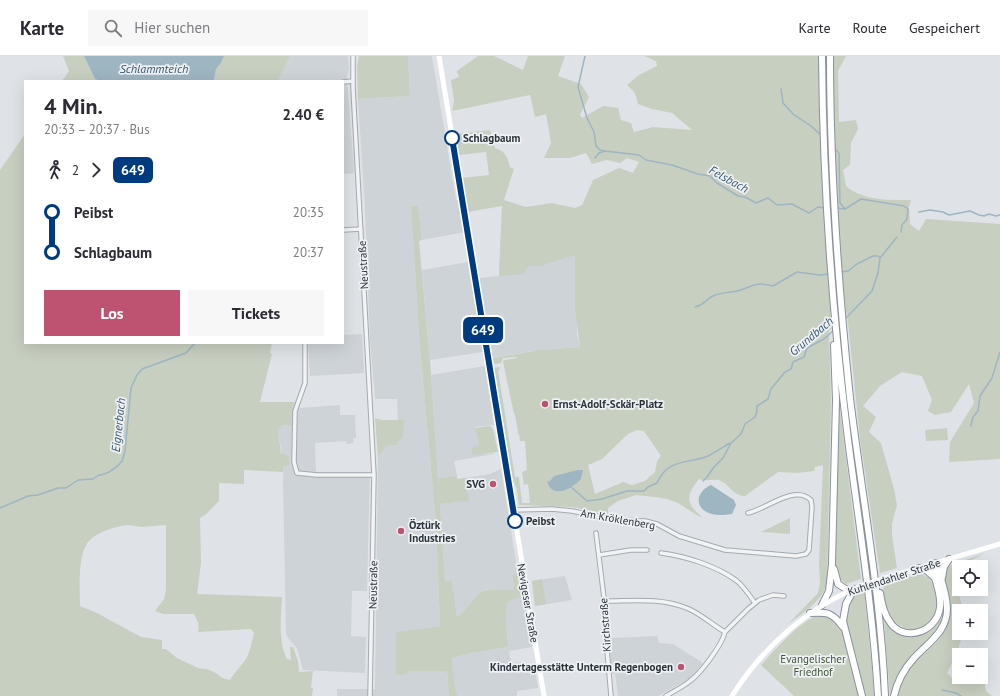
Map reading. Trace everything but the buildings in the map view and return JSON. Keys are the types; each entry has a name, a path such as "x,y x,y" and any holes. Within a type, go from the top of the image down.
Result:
{"highway":[{"path":"822,56 826,192 836,331 843,398 872,620 878,696"},
{"path":"830,56 830,111 839,275 850,397 884,664 885,696"},
{"path":"822,605 829,590 832,564 836,400 833,343 836,331"},
{"path":"941,581 944,567 949,559"},
{"path":"832,564 838,584 851,590 844,609 844,628 862,696"},
{"path":"873,574 879,585 883,609 886,616 896,628 911,633 926,629 934,623 938,614 940,600 934,577 933,564"},
{"path":"894,696 903,672 937,635 945,622 947,607 941,581 933,564"},
{"path":"919,568 926,570 934,577"},
{"path":"810,613 822,612 833,615 844,628"}],"main road":[{"name":"Nevigeser Straße","path":"438,56 544,696"},
{"name":"Kuhlendahler Straße","path":"732,696 744,678 761,658 786,633 822,605 861,586 1000,544"}],"street":[{"name":"Neustraße","path":"353,56 353,81 374,475 370,696"},
{"path":"344,82 353,81"},
{"path":"344,230 361,229"},
{"path":"305,344 305,383 295,406 294,462 297,473 317,475 374,475"},
{"name":"Am Kröklenberg","path":"513,510 572,510 616,520 651,522 679,536 725,550 796,556 806,554 810,544 812,506 811,500 808,497 803,495 790,495 757,511 748,513"},
{"name":"Kirchstraße","path":"596,533 604,601 611,696"},
{"path":"599,555 631,550 648,550"},
{"path":"661,552 673,554 719,571 737,582 755,602"},
{"path":"666,696 691,680 724,638 725,632 755,602 773,595 784,596"},
{"path":"604,601 653,600 672,603 701,616 725,632"}],"shaded area":[{"path":"290,56 348,56 349,69 347,77 354,173 344,174 344,80 278,80"},
{"path":"408,56 432,56 456,200 466,199 471,231 422,240 418,206 411,206 419,336 436,524 440,626 396,632 396,674 407,674 407,672 411,671 447,671 449,696 337,696 337,689 375,689 378,458 386,446 396,445 403,437 405,420 398,420 397,399 375,399 370,339 365,208 358,99 410,96"},
{"path":"502,206 578,214 577,334 580,347 539,350 484,359 483,352 430,360 422,270 468,262 471,279 499,276"},
{"path":"362,334 364,373 310,376 308,344 344,344 344,335"},
{"path":"485,366 494,425 475,427 479,446 471,448 486,454 494,454 454,461 457,476 438,478 431,375"},
{"path":"293,402 298,402 299,408 340,405 340,415 355,415 356,438 353,438 354,443 347,444 346,441 315,443 316,472 370,472 367,591 352,591 351,636 366,637 365,673 303,670 297,648 286,634 284,465 278,430 283,425 292,425"},
{"path":"501,469 518,574 512,575 514,589 486,589 476,597 464,612 457,617 452,580 445,581 440,504 468,501 465,478 490,474"},
{"path":"565,576 572,600 535,606 532,581"},
{"path":"523,596 532,647 509,651 511,663 521,662 523,671 535,669 538,688 517,691 517,696 458,696 455,688 452,658 508,647 506,619 507,602"},
{"path":"657,636 659,643 673,644 703,663 689,679 658,696 618,696 615,674 611,673 610,638"}],"green space":[{"path":"63,56 84,56 95,79 98,80 63,80 69,71"},
{"path":"224,56 290,56 278,80 214,80 216,69"},
{"path":"359,56 408,56 410,96 358,99 357,67"},
{"path":"478,56 494,56 523,70 528,56 565,56 558,76 581,84 589,97 580,115 582,118 603,106 618,108 621,120 631,123 634,132 653,127 692,130 672,113 652,109 638,104 635,93 627,85 639,75 657,66 656,61 644,56 846,56 838,71 839,122 856,120 858,129 851,143 850,165 843,170 846,186 860,195 877,199 911,200 909,207 910,224 919,231 926,219 1000,224 1000,459 949,462 950,442 974,403 969,384 951,412 935,415 928,411 932,400 922,376 902,372 880,386 863,406 876,417 869,432 881,443 894,489 897,505 892,524 892,535 897,568 880,573 860,438 847,313 829,331 831,400 827,584 816,602 788,624 818,593 820,583 819,564 823,465 815,467 814,471 797,473 778,472 745,496 735,493 721,481 699,479 690,494 689,499 696,512 702,517 678,503 667,499 636,495 618,501 608,508 608,514 572,507 519,505 517,490 512,476 494,368 499,367 500,370 498,370 515,477 519,477 522,503 530,503 528,484 524,485 522,472 527,470 525,441 520,441 519,434 517,434 518,432 515,415 503,362 504,360 517,357 503,358 501,363 494,364 493,358 539,350 580,347 575,309 575,255 540,266 529,266 523,274 499,276 502,206 468,212 462,178 489,175 486,152 459,155 455,134 490,130 495,148 504,153 510,167 514,169 504,200 526,207 551,203 575,208 582,205 593,180 619,168 633,173 639,162 627,158 620,163 607,160 592,164 586,153 570,158 544,158 551,143 546,114 535,117 530,95 452,111 454,101 451,80 459,77 457,71","holes":["637,430 644,431 661,456 657,461 655,472 645,481 632,485 623,482 595,494 588,465 602,459 628,434"]},
{"path":"24,135 24,344 272,344 270,353 272,354 260,402 293,402 292,425 283,425 278,430 281,453 289,456 289,465 284,466 283,472 244,470 244,484 219,483 219,501 200,518 201,563 197,594 282,597 281,637 284,652 287,659 291,660 290,647 293,647 298,661 299,672 313,671 311,688 313,688 312,696 0,696 0,170","holes":["127,525 142,527 166,525 166,590 164,599 155,611 163,614 194,614 197,620 199,629 198,632 251,629 254,633 250,650 246,659 230,680 222,678 216,673 207,669 198,668 177,658 166,649 162,649 162,640 141,637 97,613 80,606 81,562 83,553 90,540 102,532"]},
{"path":"411,206 418,206 422,240 419,241 430,360 438,478 457,476 457,479 465,478 469,501 440,504 445,581 452,580 457,617 477,596 485,590 514,589 512,575 518,574 523,596 507,602 506,619 508,647 452,658 455,688 458,696 449,696 447,671 411,671 407,672 407,674 396,675 396,632 440,626 436,524 419,336"},
{"path":"839,402 861,579 846,584 838,577 836,565 837,403"},
{"path":"375,418 382,420 405,420 403,437 396,445 386,446 378,458"},
{"path":"490,426 493,429 498,452 473,455 471,448 479,445 475,428"},
{"path":"947,428 948,440 926,441 925,430"},
{"path":"790,518 790,534 761,532"},
{"path":"985,553 971,560 966,560"},
{"path":"952,565 952,596 959,596 962,604 952,604 952,640 961,640 958,648 952,648 952,663 947,673 952,678 952,684 985,684 986,691 992,696 897,696 904,676 909,669 939,640 948,624 951,615 951,608 945,582 946,567"},
{"path":"920,574 929,578 934,586 936,610 932,619 927,625 920,628 907,629 894,622 889,616 885,606 883,584"},
{"path":"542,579 546,604 535,606 532,581"},
{"path":"864,590 874,696 864,696 846,622 851,601 857,593"},
{"name":"Evangelischer Friedhof","path":"818,615 827,616 834,619 842,629 851,658 859,696 794,696 761,665 795,630"},
{"path":"884,619 890,627 897,632 912,636 926,632 940,619 943,622 901,669 891,696 890,696"}],"water":[{"name":"Schlammteich","path":"84,56 224,56 216,69 214,80 95,79"},
{"path":"583,470 581,479 573,486 563,491 554,490 547,482 554,476"},
{"path":"711,485 734,500 736,505 732,514 712,514 701,507 699,503 700,495"}],"waterway":[{"name":"Felsbach","path":"585,56 578,87 587,118 594,132 596,146 600,150 605,151"},
{"path":"781,89 783,103 793,114 811,126 822,136"},
{"path":"833,147 839,153 840,203 845,209"},
{"name":"Felsbach","path":"595,158 599,153 605,151 639,155 646,160 672,165 698,174 710,176 717,183 738,196 745,197 756,203 768,198 777,205 792,204 809,213 818,207 825,208"},
{"name":"Felsbach","path":"836,208 845,209 861,199 904,206 908,209 907,219 902,225 901,232"},
{"name":"Grundbach","path":"919,212 930,210 943,212 949,215 970,211 984,216 989,214 996,216 1000,215"},
{"name":"Grundbach","path":"845,319 872,291 878,273 880,258 897,237"},
{"path":"841,272 848,271 857,264 873,256 879,257"},
{"path":"695,307 718,294 737,291 760,284 773,286 797,272 820,275 829,274"},
{"name":"Grundbach","path":"703,481 723,458 731,443 741,434 745,424 755,417 757,406 768,399 771,389 785,372 791,369 793,362 804,357 807,348 824,339 834,330"},
{"name":"Eignerbach","path":"0,508 28,496 38,495 58,488 66,488 78,480 93,479 99,475 111,471 117,466 122,461 125,451 131,388 137,375 142,369 186,353 194,344"},
{"path":"971,426 973,417 978,411 980,396 992,378 1000,352"},
{"path":"571,487 587,501 602,499 627,491 644,491 648,487 657,483 667,469 679,463 708,456 730,443"},
{"path":"942,690 956,693 961,696"}],"bus line":[{"name":"649","path":"452,138 477,286 497,419 515,521"}],"place":[{"name":"Schlagbaum","path":"452,138"},
{"name":"Ernst-Adolf-Sckär-Platz","path":"545,404"},
{"name":"SVG","path":"493,484"},
{"name":"Peibst","path":"515,521"},
{"name":"Öztürk Industries","path":"401,531"},
{"name":"Kindertagesstätte Unterm Regenbogen","path":"681,667"}]}
